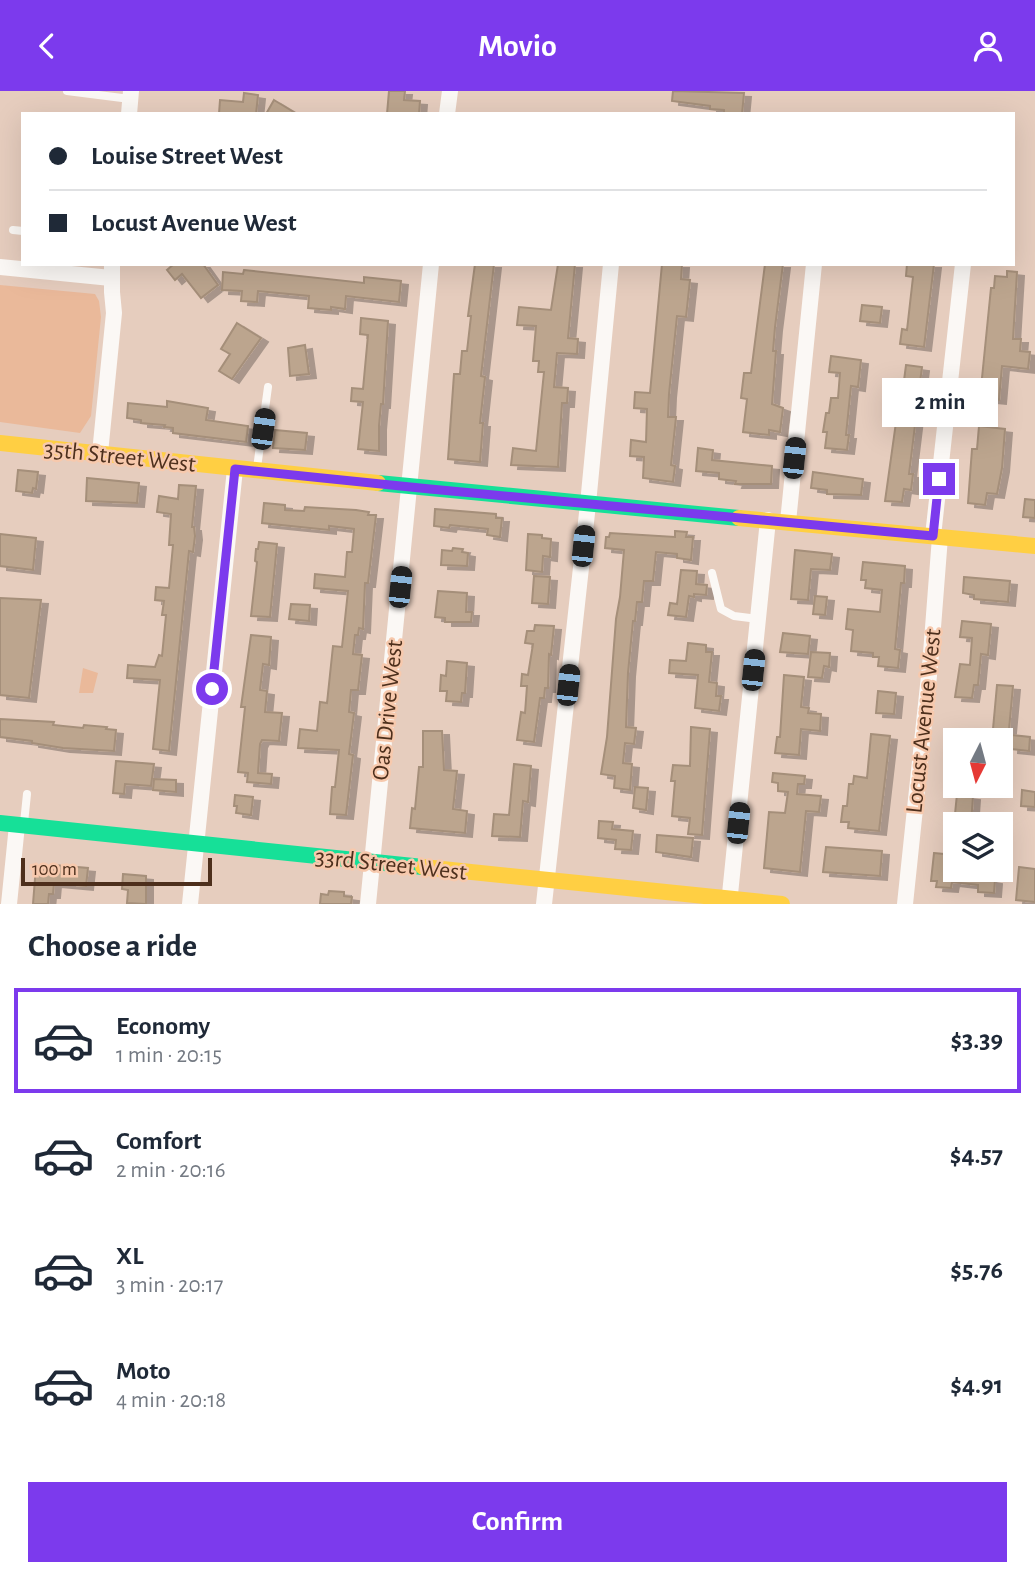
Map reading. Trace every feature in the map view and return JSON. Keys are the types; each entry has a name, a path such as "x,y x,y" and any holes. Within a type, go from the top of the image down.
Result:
{"street":[{"path":"447,112 450,91"},
{"name":"Oas Drive West","path":"368,904 431,266"},
{"path":"544,904 588,504 611,266"},
{"path":"788,522 814,266"},
{"name":"Locust Avenue West","path":"905,904 930,667 936,537 963,266"},
{"path":"0,267 112,271 114,313 100,453"},
{"name":"35th Street West","path":"0,443 235,469 1035,546"},
{"path":"190,904 235,469"},
{"path":"730,902 768,520"},
{"name":"33rd Street West","path":"0,823 547,879 730,902 782,904"},
{"path":"9,904 20,826"}],"lane":[{"path":"67,91 130,101"},
{"path":"13,230 21,231"},
{"path":"257,471 268,387"},
{"path":"712,573 721,609 734,616 758,619"},
{"path":"20,826 27,794"}],"shaded area":[{"path":"0,285 95,294 99,301 101,317 91,416 80,433 0,422"},
{"path":"83,668 98,673 93,693 79,693"}],"building":[{"path":"389,91 405,91 404,100 420,101 419,112 387,112"},
{"path":"673,91 744,93 742,112 724,112 710,109 710,106 672,101"},
{"path":"244,93 258,95 256,112 219,112 220,100 243,102"},
{"path":"274,100 294,112 267,112"},
{"path":"172,266 204,266 218,285 201,298 182,274 175,280 167,270"},
{"path":"475,266 494,266 481,376 485,377 480,423 483,423 480,462 448,459 454,374 460,374 462,351 467,351 471,316 468,316"},
{"path":"558,266 575,266 568,338 578,339 577,354 557,353 554,387 568,388 567,403 562,403 558,467 511,465 513,448 536,451 544,372 538,372 539,361 533,361 536,326 517,325 519,307 551,310"},
{"path":"662,266 682,266 681,279 690,280 686,317 677,316 669,394 668,417 676,417 671,465 675,466 673,482 643,478 644,457 630,456 631,440 646,442 647,409 634,408 635,392 650,393"},
{"path":"765,266 783,266 773,351 776,351 772,404 783,408 780,432 769,430 769,435 743,432 747,399 741,398 744,373 751,373"},
{"path":"907,266 934,266 924,347 900,344 902,329 907,330 913,277 906,276"},
{"path":"244,270 364,283 364,277 401,281 399,302 346,296 345,309 331,307 331,310 308,308 309,296 258,291 257,302 241,301 242,291 222,290 223,272 243,274"},
{"path":"1007,271 1017,272 1013,339 1021,339 1020,351 1030,352 1028,369 1002,366 999,400 980,398 991,288 994,288 995,276 1007,277"},
{"path":"862,305 882,307 880,323 860,321"},
{"path":"361,318 388,321 379,451 358,449 363,402 351,401 352,388 363,389 368,335 360,334"},
{"path":"237,323 261,338 232,379 219,371 230,354 221,349"},
{"path":"305,345 309,374 290,376 288,348"},
{"path":"831,356 861,360 858,387 851,386 847,450 825,448 827,432 823,432 826,413 829,413 831,398 838,398 840,373 829,372"},
{"path":"906,365 922,367 918,398 902,396"},
{"path":"167,401 208,408 206,420 248,426 246,442 173,433 173,428 164,427 165,425 141,423 141,420 127,418 128,403 167,407"},
{"path":"897,415 916,417 909,474 913,474 911,490 904,489 902,502 885,501"},
{"path":"979,426 1005,429 997,494 987,493 985,505 968,503 972,449 977,449"},
{"path":"275,430 307,433 305,450 273,448"},
{"path":"698,448 713,450 712,460 772,466 771,484 735,484 736,481 719,479 719,473 696,471"},
{"path":"18,470 38,472 36,489 33,488 32,493 16,491"},
{"path":"813,472 863,479 861,495 827,494 827,490 811,488"},
{"path":"87,478 139,483 137,503 86,501"},
{"path":"179,485 196,486 192,527 195,536 193,552 189,551 169,751 153,749 160,680 127,678 128,665 155,667 159,655 162,656 166,615 162,615 164,601 155,600 156,587 169,588 173,545 169,545 171,514 157,512 159,496 178,499"},
{"path":"1025,499 1035,500 1035,518 1023,517"},
{"path":"264,503 285,505 285,510 304,511 305,507 356,510 376,515 368,583 365,583 363,629 359,628 358,635 355,635 353,654 362,655 358,690 351,690 349,712 354,713 349,754 353,755 346,815 330,814 339,750 298,748 300,729 317,731 320,702 327,703 333,646 342,647 348,591 314,588 315,574 345,577 347,552 352,552 354,529 329,526 329,530 262,523"},
{"path":"435,509 496,514 496,518 502,518 500,537 487,535 488,529 434,526"},
{"path":"675,531 687,532 686,537 693,537 691,560 677,558 677,554 656,552 653,581 644,581 642,602 637,602 633,621 628,673 626,727 636,728 634,744 625,743 623,763 632,764 630,790 614,788 615,776 601,774 607,737 624,550 605,548 606,537 609,537 610,533 675,537"},
{"path":"0,534 36,538 33,570 0,566"},
{"path":"528,534 551,539 550,557 543,556 542,572 526,570"},
{"path":"259,542 277,544 270,617 251,616 256,549"},
{"path":"453,548 463,549 462,552 468,553 467,566 441,565 442,550 452,551"},
{"path":"795,550 832,554 830,570 811,569 808,600 791,599"},
{"path":"863,562 905,566 895,649 900,650 898,668 878,666 879,657 873,657 873,653 851,651 853,630 846,629 848,609 880,612 882,590 865,588 866,580 861,580"},
{"path":"681,570 697,571 696,584 707,585 706,595 689,596 686,617 668,615 670,603 677,604"},
{"path":"534,576 550,577 548,604 532,603"},
{"path":"964,577 1010,581 1008,602 974,599 974,595 963,593"},
{"path":"438,591 467,593 466,612 472,612 471,622 445,622 445,618 435,617"},
{"path":"815,596 827,597 825,615 813,614"},
{"path":"0,598 41,600 29,698 0,695"},
{"path":"291,604 310,605 309,621 289,619"},
{"path":"962,621 991,624 988,655 981,654 978,685 974,685 972,698 955,697 960,664 970,665 972,638 960,637"},
{"path":"535,625 554,626 551,655 549,654 548,688 545,688 544,698 540,698 534,742 517,740 521,712 525,713 527,686 521,686 522,674 528,675 533,644 525,643 527,631 534,631"},
{"path":"783,633 810,636 808,654 780,652"},
{"path":"251,635 271,637 269,665 263,664 260,690 267,691 265,712 282,713 279,741 262,740 260,744 258,773 272,774 271,784 247,782 248,773 238,772 245,707 241,707"},
{"path":"688,643 706,645 706,652 712,652 709,682 717,683 716,696 721,696 719,711 695,708 698,675 669,673 670,660 686,661"},
{"path":"811,652 830,653 829,667 824,666 822,678 808,677"},
{"path":"447,661 467,663 465,693 462,693 461,702 446,701 447,691 440,691 441,675 446,676"},
{"path":"784,675 804,677 801,707 809,708 808,713 821,714 820,731 801,729 799,755 775,753 777,737 780,737"},
{"path":"997,685 1013,686 1009,728 993,728"},
{"path":"878,691 896,693 894,714 876,713"},
{"path":"0,719 54,722 53,725 83,728 84,725 107,727 106,729 116,730 114,751 63,748 0,737"},
{"path":"691,727 710,729 702,835 688,834 690,818 672,816 675,781 671,781 673,765 690,766"},
{"path":"423,731 442,731 444,770 457,771 453,809 467,811 465,833 410,828 412,808 415,809 419,767 423,767"},
{"path":"871,734 890,736 879,831 848,828 849,822 841,822 843,806 847,806 849,784 853,784 854,776 867,778"},
{"path":"1013,735 1030,737 1029,751 1013,749"},
{"path":"116,761 154,764 151,786 125,784 124,794 113,793"},
{"path":"514,764 531,766 528,802 523,801 520,837 492,836 494,814 509,815"},
{"path":"773,773 805,776 804,784 798,784 797,794 821,796 819,812 806,811 800,872 764,868 769,812 785,813 788,792 778,791 778,783 772,782"},
{"path":"154,779 176,780 176,792 153,790"},
{"path":"635,787 648,788 646,810 633,808"},
{"path":"1022,790 1035,792 1035,807 1021,806"},
{"path":"235,795 253,797 251,815 236,813"},
{"path":"957,798 973,798 972,812 955,812"},
{"path":"599,821 613,822 612,829 633,831 631,850 615,849 616,840 598,838"},
{"path":"657,835 693,838 691,857 656,852"},
{"path":"826,847 882,851 880,876 823,872"},
{"path":"934,853 943,854 943,882 952,882 951,888 936,887 937,881 931,881"},
{"path":"54,865 88,868 86,886 54,883 48,904 33,904 36,866 54,868"},
{"path":"1019,867 1035,869 1035,902 1016,900"},
{"path":"123,874 146,876 146,904 127,903 128,890 122,889"},
{"path":"952,882 995,882 994,893 978,892 978,885"},
{"path":"329,891 344,892 344,896 352,897 351,904 320,904 321,894 328,895"}],"traffic: fast":[{"path":"378,483 739,518"},
{"path":"0,823 423,867"}],"traffic: slow":[{"path":"0,443 378,483"},
{"path":"739,518 1035,546"},
{"path":"423,867 782,904"}],"route":[{"path":"212,689 235,469 933,536 939,479"}]}
